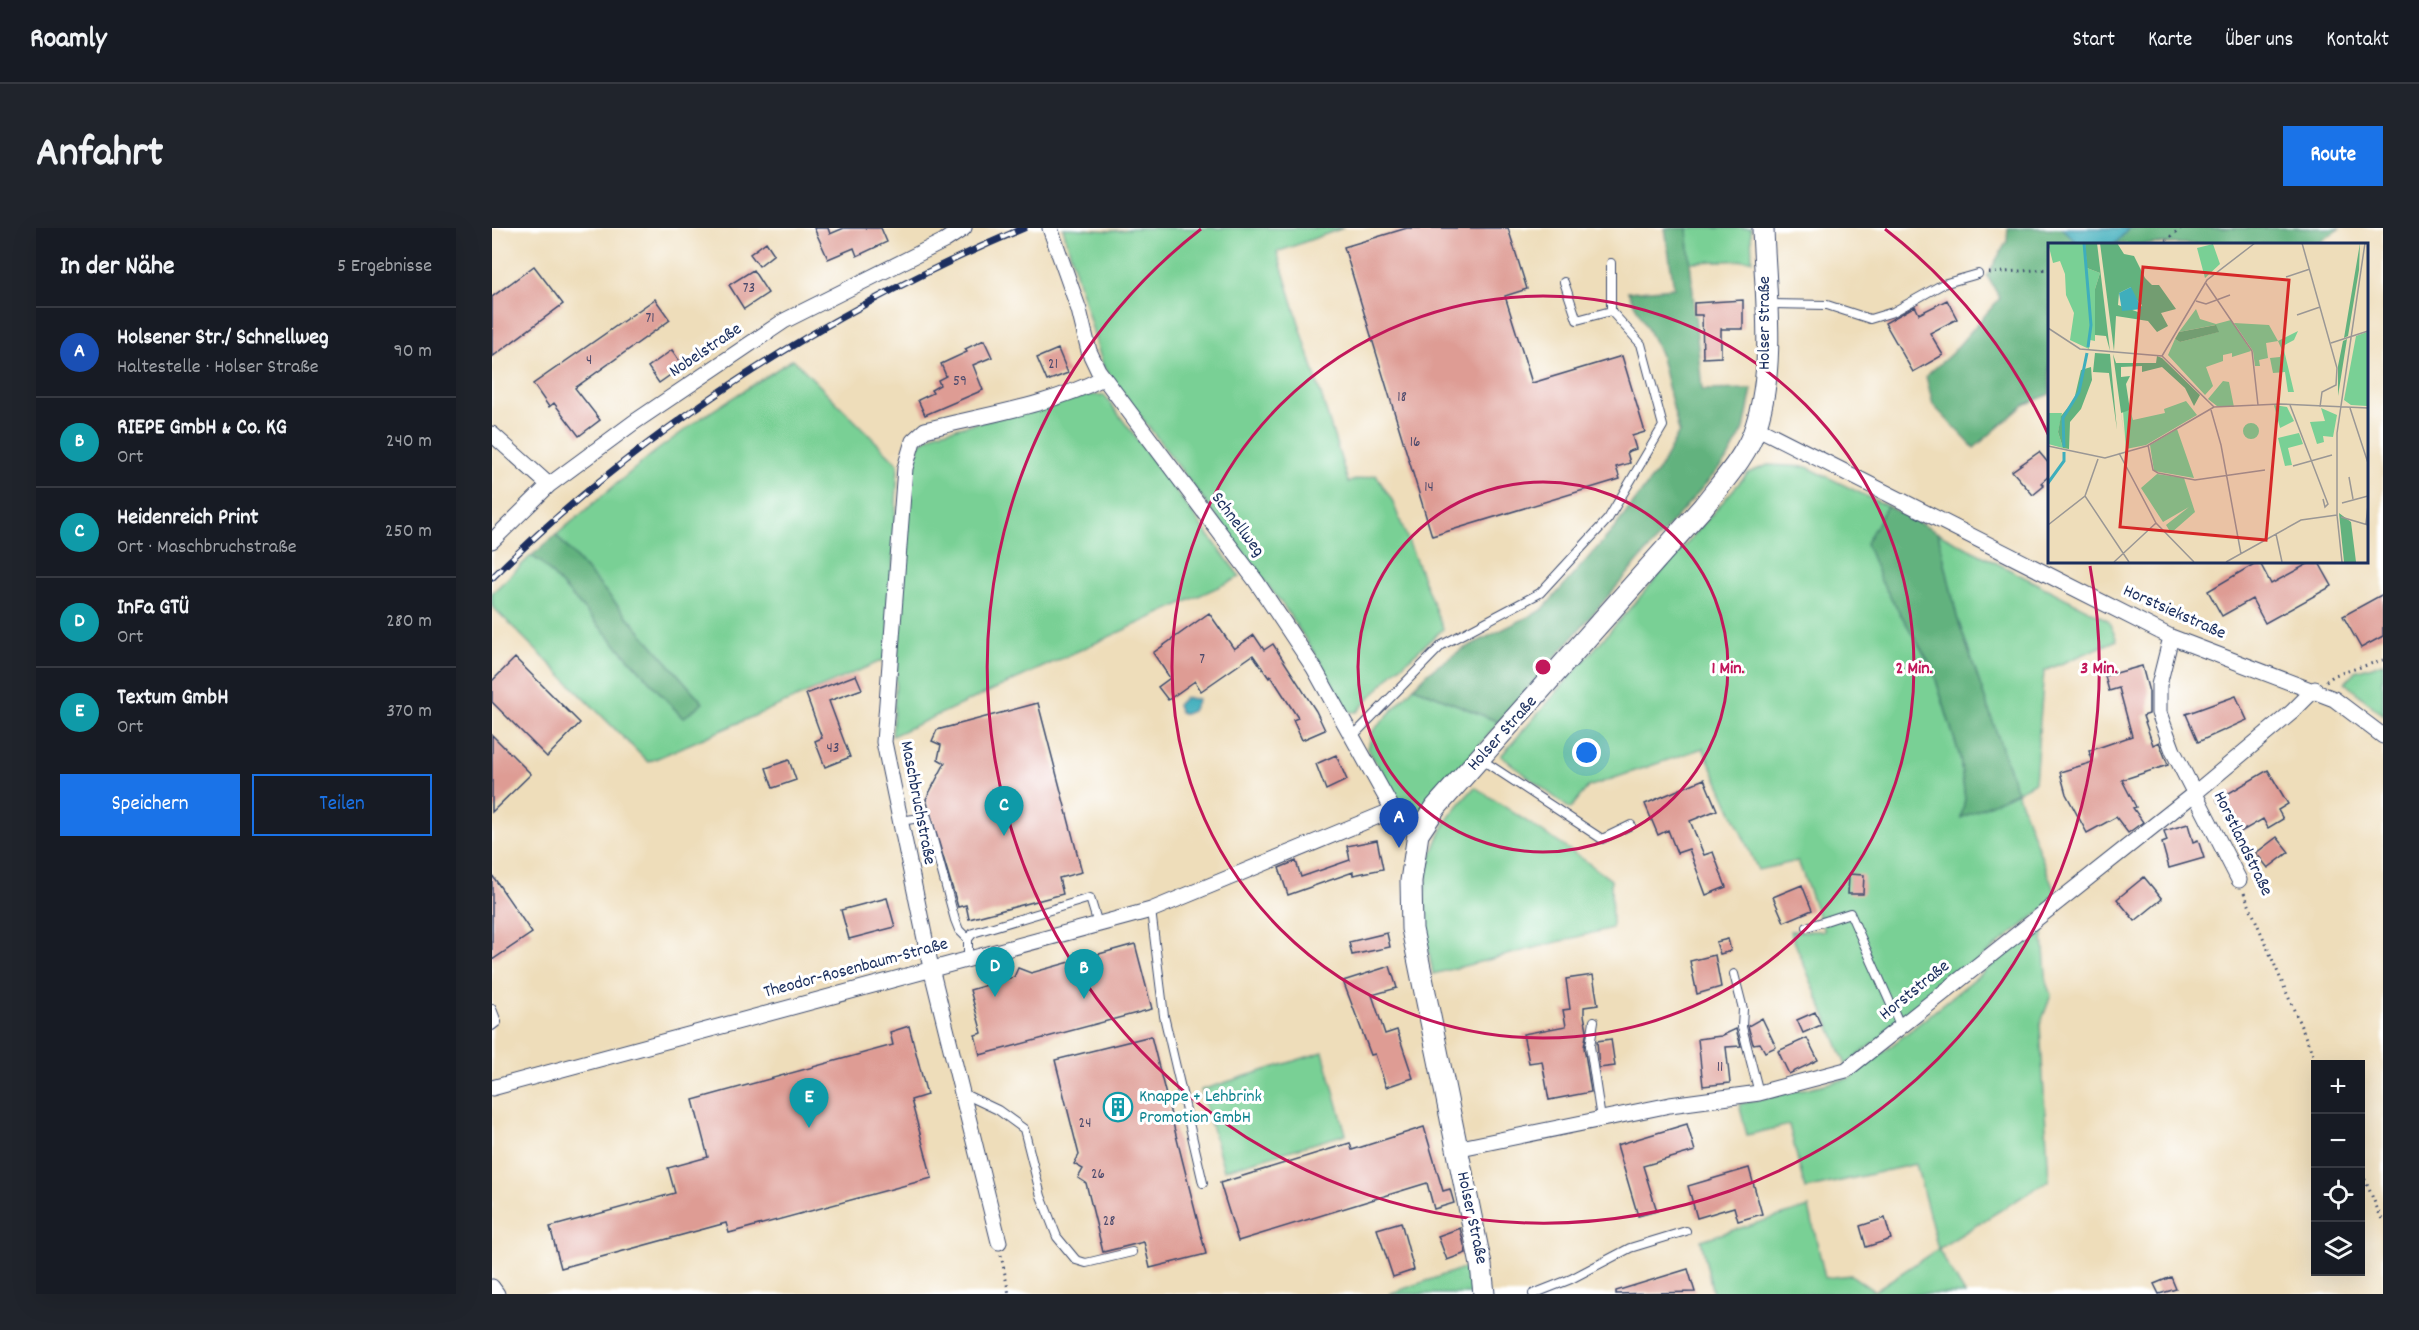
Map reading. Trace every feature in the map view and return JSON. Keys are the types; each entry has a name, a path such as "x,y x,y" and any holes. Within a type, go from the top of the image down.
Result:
{"main road":[{"name":"Holser Straße","path":"1484,1294 1481,1265 1412,929 1411,881 1418,834 1436,807 1703,507 1737,463 1756,427 1764,386 1766,304 1763,228"}],"street":[{"name":"Nobelstraße","path":"492,541 549,485 633,423 784,321 944,241 964,228"},
{"name":"Schnellweg","path":"1050,228 1073,292 1089,351 1103,378 1256,582 1314,668 1394,810 1418,834"},
{"name":"Maschbruchstraße","path":"999,1242 931,968 884,742 905,468 913,441 925,430 1053,398 1083,388 1103,378"},
{"name":"Horstsiekstraße","path":"1756,427 2171,637 2315,689 2334,699 2383,736"},
{"path":"492,434 549,485"},
{"name":"Horstlandstraße","path":"2171,637 2159,685 2159,713 2172,751 2239,880"},
{"name":"Horststraße","path":"1456,1149 1670,1105 1759,1093 1846,1070 2195,792 2292,712 2315,689"},
{"name":"Theodor-Rosenbaum-Straße","path":"492,1088 1151,910 1394,810"},
{"path":"492,1287 497,1294"}],"lane":[{"path":"1352,737 1442,645 1540,593 1608,519 1663,426 1641,344 1611,311 1611,263"},
{"path":"1766,304 1827,305 1870,319 1893,312 1943,284 1978,274"},
{"path":"1564,282 1577,320 1611,311"},
{"path":"1480,760 1602,839 1631,825"},
{"path":"900,821 927,816 955,920 968,939 968,958"},
{"path":"968,939 983,929 1090,898 1098,924"},
{"path":"1151,910 1164,1017 1203,1183"},
{"path":"1807,927 1850,913 1901,1027"},
{"path":"1734,974 1743,1009 1742,1027 1759,1093"},
{"path":"492,1009 497,1022 492,1026"},
{"path":"1594,1021 1590,1046 1601,1119"},
{"path":"961,1092 998,1110 1024,1129 1041,1196 1057,1237 1076,1260 1086,1263 1132,1252"},
{"path":"1533,1294 1571,1279 1630,1248 1686,1231"}],"path":[{"path":"2162,243 2181,228"},
{"path":"1978,274 2048,268"},
{"path":"2315,689 2335,675 2383,660"},
{"name":"Horstlandstraße","path":"2239,880 2315,1060"},
{"path":"2365,1178 2383,1222"},
{"path":"999,1242 1010,1294"}],"green space":[{"path":"1063,228 1106,231 1132,228 1343,228 1277,252 1348,482 1376,475 1392,500 1443,629 1392,674 1357,712 1349,712 1321,663 1285,608 1103,366"},
{"path":"1665,228 1687,228 1702,390 1752,389 1744,429 1728,458 1499,722 1414,687 1429,672 1461,650 1542,610 1613,530 1660,468 1679,432 1660,353 1628,292 1674,288"},
{"path":"1687,228 1751,228 1752,260 1690,262"},
{"path":"2008,228 2062,228 2077,243 2048,243 2048,395 2024,405 1974,448 1933,405 1926,376 1951,354 2000,298 1987,276 2007,241"},
{"path":"2129,228 2340,228 2318,243 2116,243"},
{"path":"793,359 898,464 888,658 648,762 492,606 492,593 531,556 540,561 683,718 702,703 556,535 652,454 701,418"},
{"path":"1089,395 1104,395 1240,577 892,736 911,467 920,443 936,433"},
{"path":"1768,465 1807,467 1887,506 1867,543 1881,581 1932,667 1960,757 1965,799 1962,817 2016,792 1957,617 1938,533 2108,620 2117,640 2044,671 2035,782 2017,792 2057,898 1846,1065 1790,931 1824,931 1798,861 1758,870 1703,748 1588,787 1570,809 1501,756 1748,473"},
{"path":"1887,506 1938,533 1957,617 2017,792 1961,818 1965,799 1960,757 1932,667 1881,581 1866,543"},
{"path":"556,535 703,703 683,718 540,561 531,556"},
{"path":"2383,663 2383,715 2345,683 2355,671"},
{"path":"1414,687 1499,722 1423,813 1411,812 1396,798 1368,749 1372,732"},
{"path":"1475,787 1611,880 1612,928 1433,974 1425,915 1425,895 1431,856 1448,819"},
{"path":"2042,925 2047,985 2051,995 2040,1025 2049,1180 1938,1249 1916,1164 1805,1189 1789,1125 1747,1135 1739,1104 1851,1078"},
{"path":"1323,1052 1346,1134 1224,1170 1201,1090"},
{"path":"1809,1207 1825,1278 1851,1275 1874,1291 1938,1249 1965,1294 1713,1294 1701,1240"},
{"path":"1475,1264 1476,1294 1389,1294"}],"water":[{"path":"2062,228 2129,228 2116,243 2077,243"},
{"path":"1184,698 1198,699 1192,711 1185,714 1180,712 1177,705"}],"building":[{"path":"814,228 828,228 830,234 844,228 881,228 887,242 857,256 854,248 828,259"},
{"path":"1407,228 1508,228 1527,289 1505,296 1532,383 1622,356 1645,432 1632,436 1636,449 1627,452 1630,463 1616,467 1620,479 1432,536 1344,247"},
{"path":"766,242 774,254 759,266 750,254"},
{"path":"534,266 563,304 492,357 492,297"},
{"path":"753,270 768,293 744,309 729,285"},
{"path":"655,299 670,320 575,388 600,420 579,436 554,403 549,407 533,384"},
{"path":"1743,300 1743,329 1721,329 1721,357 1703,358 1702,315 1694,315 1694,303"},
{"path":"1947,300 1957,319 1930,333 1943,355 1913,372 1885,323 1915,306 1919,314"},
{"path":"984,340 992,357 973,365 983,390 925,415 918,400 933,393 931,390 940,385 938,380 946,376 941,364 967,352 965,349"},
{"path":"1058,349 1068,373 1047,381 1037,358"},
{"path":"672,350 683,366 659,383 648,367"},
{"path":"2039,452 2048,463 2048,477 2041,483 2044,486 2033,495 2012,471"},
{"path":"2257,562 2260,562 2271,584 2311,562 2319,562 2332,586 2265,623 2252,599 2222,616 2208,591"},
{"path":"2383,594 2383,636 2361,648 2343,616"},
{"path":"1209,613 1234,649 1254,635 1264,650 1273,644 1316,711 1325,730 1302,740 1293,720 1298,718 1271,676 1269,678 1253,655 1201,691 1195,681 1168,700 1158,687 1170,678 1153,653"},
{"path":"515,658 580,723 547,757 492,702 492,681"},
{"path":"2142,666 2149,692 2149,714 2143,716 2153,745 2159,742 2168,765 2122,780 2136,807 2133,808 2143,822 2128,833 2116,817 2087,833 2066,794 2060,772 2093,762 2089,751 2132,736 2119,688 2109,691 2105,676"},
{"path":"856,675 862,689 829,701 850,757 825,767 815,741 822,738 806,694"},
{"path":"2236,696 2247,720 2198,742 2186,714"},
{"path":"1038,703 1082,872 1059,878 1063,894 969,919 966,905 958,907 926,799 945,763 938,759 941,745 932,741 937,730"},
{"path":"492,735 531,774 492,812"},
{"path":"1336,755 1347,780 1326,790 1316,764"},
{"path":"789,760 796,780 773,788 766,768"},
{"path":"2268,770 2288,804 2278,810 2283,819 2268,828 2263,819 2237,834 2217,800"},
{"path":"1704,779 1717,810 1690,821 1704,855 1713,852 1726,887 1706,895 1689,849 1677,853 1668,830 1658,835 1645,804"},
{"path":"2188,824 2193,842 2198,840 2204,858 2169,868 2162,843 2167,841 2164,831"},
{"path":"2277,837 2289,852 2268,868 2256,853"},
{"path":"1377,840 1383,869 1353,875 1353,872 1288,895 1279,868 1296,861 1301,877 1350,860 1347,846"},
{"path":"1849,874 1864,875 1863,894 1848,894"},
{"path":"492,875 532,933 492,960"},
{"path":"2144,877 2162,899 2135,921 2117,899"},
{"path":"1802,885 1812,910 1784,922 1773,897"},
{"path":"887,898 895,927 849,939 841,910"},
{"path":"1387,933 1390,947 1352,955 1349,942"},
{"path":"1728,939 1731,951 1720,954 1716,942"},
{"path":"1135,944 1152,1009 980,1055 975,1035 982,1033 970,990 1014,977 1018,968 1031,973"},
{"path":"1715,955 1721,987 1697,994 1690,961"},
{"path":"1390,966 1397,988 1372,995 1385,1034 1397,1030 1413,1078 1386,1087 1375,1054 1371,1055 1343,981"},
{"path":"1593,975 1598,1005 1584,1007 1587,1030 1584,1047 1591,1092 1549,1100 1542,1061 1529,1063 1523,1034 1566,1026 1563,1010 1570,1009 1566,979"},
{"path":"1815,1012 1821,1025 1803,1033 1797,1020"},
{"path":"1762,1018 1776,1047 1765,1052 1760,1043 1753,1044 1748,1026"},
{"path":"909,1026 927,1095 911,1100 932,1178 729,1233 726,1223 561,1268 550,1227 675,1193 668,1168 708,1157 693,1100 893,1045 890,1032"},
{"path":"1736,1029 1741,1046 1726,1047 1730,1083 1703,1086 1698,1039 1721,1036"},
{"name":"Knappe + Lehbrink Promotion GmbH","path":"1151,1036 1206,1254 1150,1268 1144,1242 1103,1252 1086,1183 1078,1178 1083,1169 1074,1164 1079,1155 1055,1060"},
{"path":"1807,1038 1818,1060 1789,1074 1778,1051"},
{"path":"1611,1039 1615,1066 1599,1068 1597,1041"},
{"path":"1687,1124 1695,1151 1643,1166 1657,1211 1638,1216 1617,1145"},
{"path":"1424,1127 1443,1191 1450,1189 1454,1203 1434,1209 1427,1183 1238,1241 1220,1183 1350,1143 1352,1150"},
{"path":"1749,1168 1762,1214 1738,1221 1734,1207 1697,1218 1688,1186"},
{"path":"1885,1218 1891,1239 1866,1247 1860,1226"},
{"path":"1401,1222 1414,1270 1393,1277 1377,1229"},
{"path":"1460,1228 1466,1253 1447,1260 1438,1236"},
{"path":"1688,1269 1695,1292 1616,1294 1616,1291"},
{"path":"2171,1277 2176,1289 2159,1294 2154,1284"}],"railway":[{"path":"492,578 550,523 611,472 675,423 741,378 879,297 1024,228"}],"place":[{"name":"Heidenreich Print","path":"1004,836"},
{"name":"Holsener Str./ Schnellweg","path":"1399,848"},
{"name":"InFa GTÜ","path":"995,997"},
{"name":"RIEPE GmbH & Co. KG","path":"1084,999"},
{"name":"Knappe + Lehbrink Promotion GmbH","path":"1118,1107"},
{"name":"Textum GmbH","path":"809,1128"}]}
